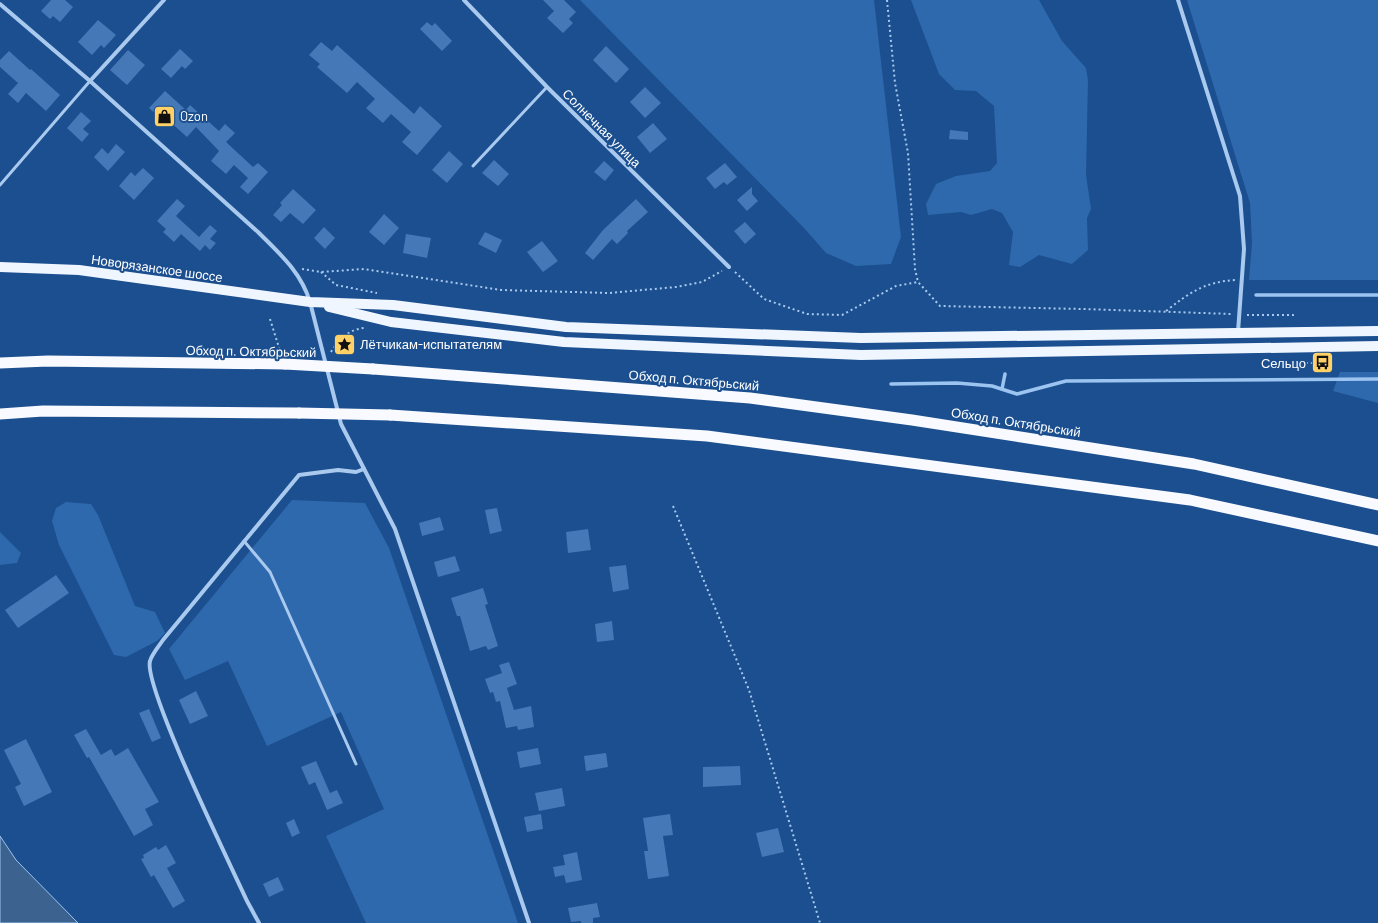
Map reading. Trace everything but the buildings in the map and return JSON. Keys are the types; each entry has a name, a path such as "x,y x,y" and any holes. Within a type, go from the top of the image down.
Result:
{"highway":[{"name":"Обход п. Октябрьский","path":"0,363 48,361 284,364 373,369 750,398 912,420 1194,464 1378,505"},
{"path":"0,414 43,411 390,415 714,438 1190,500 1378,542"}],"main road":[{"name":"Новорязанское шоссе","path":"0,267 79,270 310,302"},
{"path":"310,302 393,304 566,327 853,338 1378,331"},
{"path":"310,302 390,322 564,342 853,355 955,355 1378,346"}],"street":[{"path":"90,81 164,0"},
{"name":"Солнечная улица","path":"464,0 547,87 729,267"},
{"path":"1178,0 1240,196 1244,249 1238,333"},
{"path":"0,4 90,81 252,227 293,267 306,288 341,424 395,528 528,923"},
{"path":"259,923 247,901 163,715 152,682 150,661 163,640 299,475 311,472 338,470 356,472 364,469"}],"lane":[{"path":"0,185 90,81"},
{"path":"474,166 547,87"},
{"path":"244,541 270,572 356,764"}],"path":[{"path":"887,0 895,83 908,153 915,269 918,282 940,306 1239,315 1293,315 1293,318"},
{"path":"293,267 321,272 364,269 501,290 610,293 689,285 702,282 729,267 764,299 807,314 842,315 896,286 918,282"},
{"path":"321,272 336,285 382,294"},
{"path":"1165,312 1190,292 1219,281 1242,279"},
{"path":"270,319 284,364"},
{"path":"325,362 339,341 347,333 358,328 369,327"},
{"path":"1293,360 1294,363 1322,363"},
{"path":"673,506 750,690 820,923"}],"shaded area":[{"path":"580,0 874,0 901,237 891,264 856,266 826,253 804,228"},
{"path":"911,0 1039,0 1062,41 1086,68 1088,80 1086,175 1091,209 1087,218 1088,250 1072,264 1039,255 1020,267 1009,265 1013,232 1002,213 992,209 971,215 961,212 928,215 926,204 936,184 956,176 990,171 997,163 994,106 976,91 955,90 939,74"},
{"path":"1187,0 1378,0 1378,280 1249,280 1252,243 1250,203"},
{"path":"1340,372 1378,372 1378,403 1333,391"},
{"path":"292,500 365,503 389,548 518,923 366,923 326,836 384,809 341,712 267,746 228,661 185,680 169,649"},
{"path":"66,502 91,504 98,515 135,606 155,612 165,633 157,641 126,657 114,655 59,545 52,521 56,508"},
{"path":"0,532 21,553 17,563 0,565"},
{"path":"0,836 16,860 78,923 0,923"}],"waterway":[{"path":"1256,295 1378,295"},
{"path":"1002,389 1005,374"},
{"path":"891,384 957,383 992,386 1017,394 1066,381 1378,379"}],"place":[{"name":"Ozon","path":"165,116"},
{"name":"Лётчикам-испытателям","path":"345,344"},
{"name":"Сельцо","path":"1322,363"}]}
